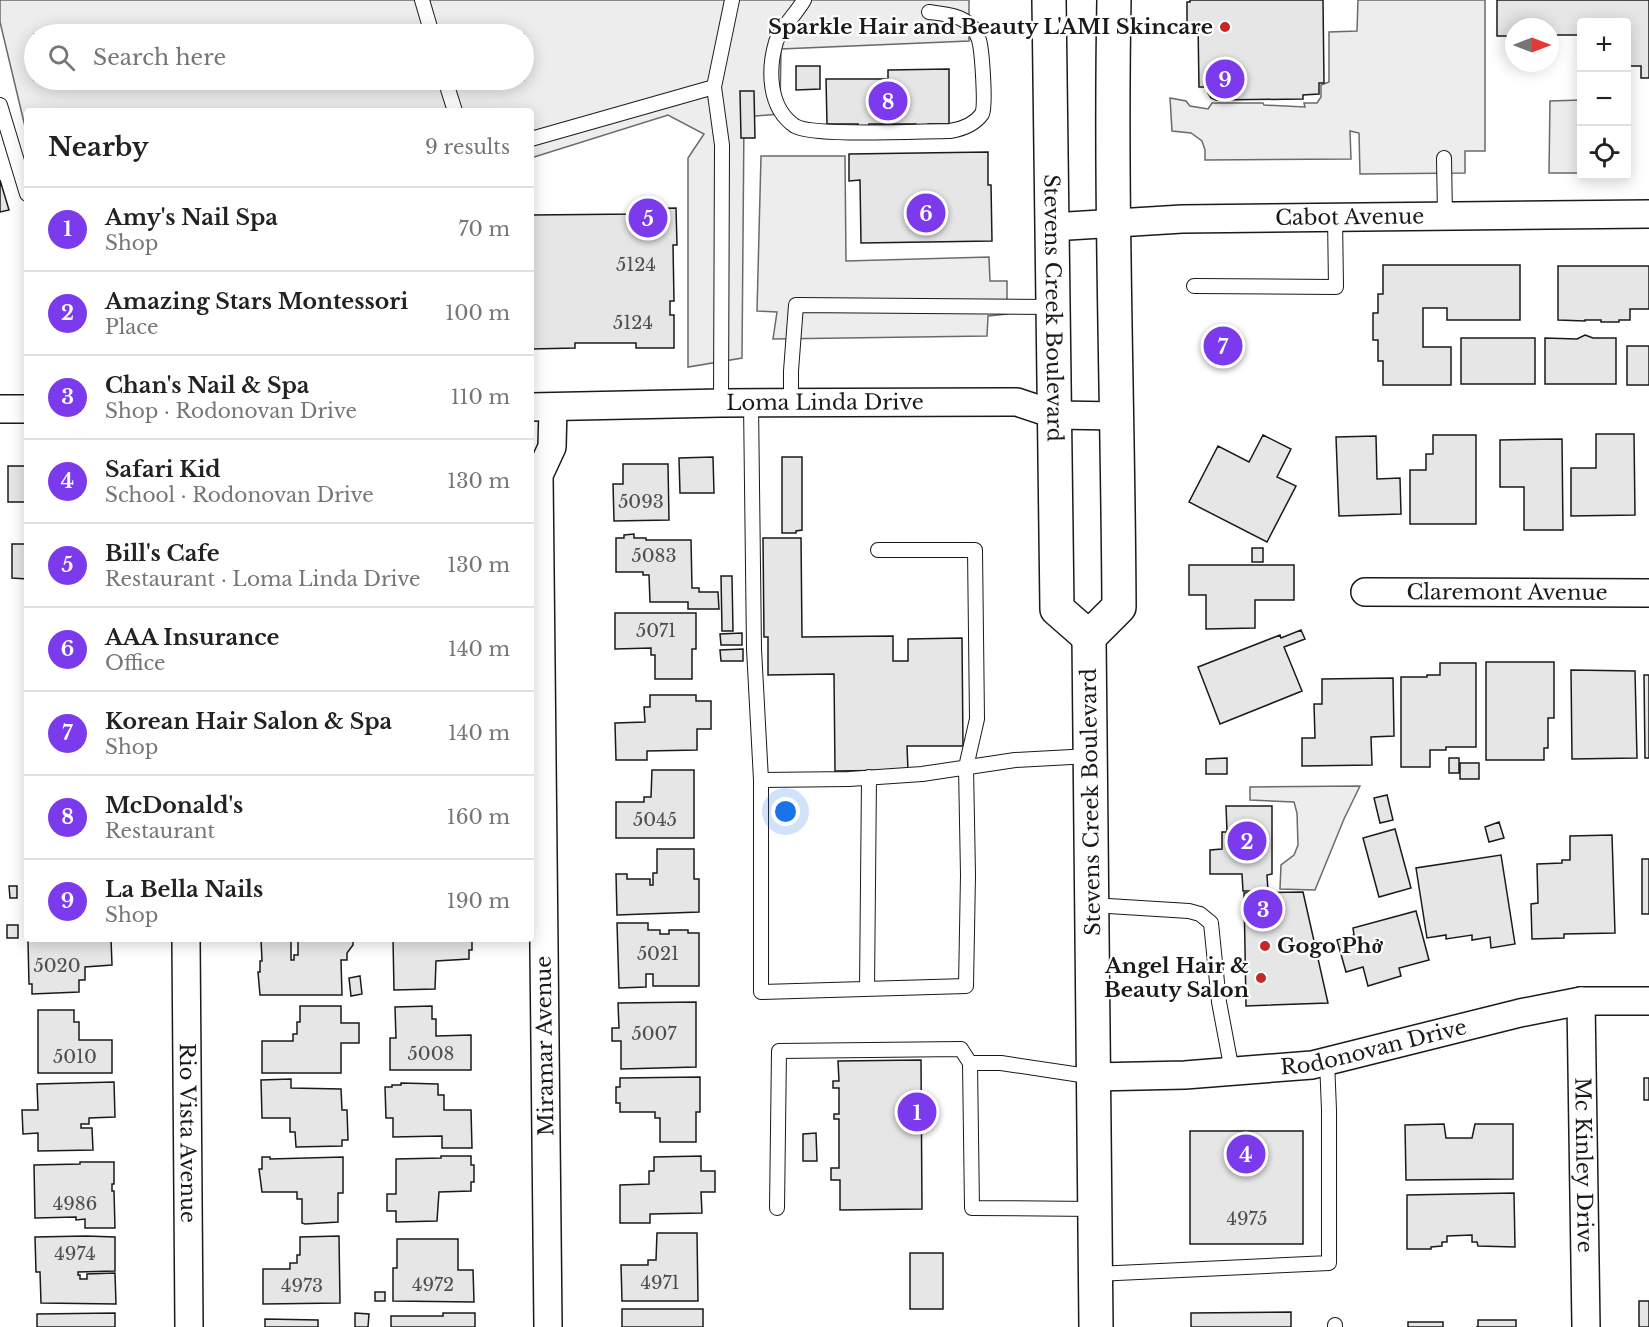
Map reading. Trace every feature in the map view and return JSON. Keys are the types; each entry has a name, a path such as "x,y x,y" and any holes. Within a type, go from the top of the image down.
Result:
{"main road":[{"name":"Stevens Creek Boulevard","path":"1049,0 1057,609 1089,637"},
{"name":"Stevens Creek Boulevard","path":"1096,1327 1089,637 1119,607 1118,416 1112,223 1114,0"}],"street":[{"name":"Cabot Avenue","path":"1052,226 1182,219 1649,213"},
{"name":"Loma Linda Drive","path":"542,407 721,403 1017,402 1056,415 1118,416"},
{"name":"Miramar Avenue","path":"542,407 552,447 539,475 548,1327"},
{"path":"0,410 24,409"},
{"name":"Claremont Avenue","path":"1365,592 1649,593"},
{"name":"Rio Vista Avenue","path":"186,942 189,1327"},
{"name":"Rodonovan Drive","path":"1094,1077 1312,1065 1520,1013 1581,1001 1649,1001"},
{"name":"Mc Kinley Drive","path":"1581,1001 1586,1327"}],"lane":[{"path":"422,0 429,24"},
{"path":"721,403 722,145 714,87 732,0"},
{"path":"804,0 776,39 770,73 773,96 784,114 794,126 818,132 950,131 974,123 983,111 984,98 979,40 972,27 959,18 929,12"},
{"path":"534,138 714,87"},
{"path":"449,90 454,108"},
{"path":"0,105 24,184"},
{"path":"1444,158 1445,216"},
{"path":"1194,286 1336,287 1335,217"},
{"path":"791,403 796,305 1053,308"},
{"path":"751,403 753,649 761,780 760,992 966,986 966,767 977,719 975,550 878,550"},
{"path":"761,780 922,774 1016,760 1090,756"},
{"path":"867,989 869,777"},
{"path":"1092,906 1189,911 1200,914 1211,923 1219,1002 1232,1071"},
{"path":"777,1208 779,1051 961,1049 970,1063 972,1208 1095,1209"},
{"path":"1096,1274 1329,1263 1327,1061"},
{"path":"970,1063 1001,1063 1094,1077"}],"shaded area":[{"path":"0,0 969,0 969,41 781,49 780,114 744,117 742,358 688,367 688,158 704,134 668,115 534,157 534,108 24,108 24,122 0,22"},
{"path":"1358,0 1485,0 1485,151 1465,151 1465,173 1360,174 1359,133 1350,131 1351,159 1205,160 1202,141 1191,133 1172,131 1170,98 1186,101 1190,106 1208,109 1212,103 1263,103 1264,105 1305,107 1304,103 1317,103 1321,97 1321,85 1329,82 1329,32 1357,31"},
{"path":"1577,100 1577,173 1549,173 1550,101"},
{"path":"761,156 845,156 846,261 989,257 990,281 1007,281 1007,314 988,316 987,336 773,339 777,312 757,311"},
{"path":"1360,786 1315,890 1280,889 1281,865 1294,855 1298,845 1297,813 1294,802 1250,800 1250,787"}],"building":[{"path":"1190,0 1323,0 1324,83 1319,83 1319,94 1303,95 1303,99 1216,100 1211,98 1208,87 1199,87 1198,23 1187,23 1187,2"},
{"path":"1497,0 1649,0 1649,78 1641,78 1641,66 1631,66 1631,18 1577,18 1577,35 1559,35 1559,18 1505,18 1505,36 1497,36"},
{"path":"796,66 820,66 820,89 796,90"},
{"path":"949,69 949,124 928,124 928,130 916,130 916,124 869,124 870,130 858,130 858,124 827,124 826,79 888,79 888,70"},
{"path":"740,91 754,91 755,138 741,138"},
{"path":"988,152 992,241 861,243 860,180 849,181 849,154"},
{"path":"0,180 9,210 0,212"},
{"path":"676,208 677,245 673,245 674,301 670,301 670,315 674,315 674,348 636,348 636,343 575,343 575,348 534,349 534,215 637,214 637,209"},
{"path":"1383,265 1520,265 1520,320 1447,320 1447,308 1423,308 1423,347 1451,347 1451,385 1383,385 1383,361 1378,361 1378,340 1373,340 1373,313 1378,313 1378,294 1383,294"},
{"path":"1558,266 1649,266 1649,309 1630,309 1630,320 1619,320 1619,322 1558,320"},
{"path":"1585,335 1593,338 1616,338 1616,384 1545,384 1545,338 1577,339"},
{"path":"1461,338 1535,338 1535,384 1461,384"},
{"path":"1627,346 1649,346 1649,385 1627,385"},
{"path":"1596,434 1634,434 1635,515 1571,516 1571,468 1596,468"},
{"path":"1263,435 1291,449 1277,477 1296,486 1267,542 1189,502 1218,446 1249,462"},
{"path":"1433,435 1476,435 1476,524 1410,524 1410,470 1426,470 1426,454 1433,454"},
{"path":"1376,436 1377,479 1400,478 1401,514 1339,516 1336,437"},
{"path":"1562,439 1563,530 1524,530 1524,487 1500,487 1500,440"},
{"path":"713,457 714,493 680,493 679,458"},
{"path":"782,457 802,457 802,530 796,533 782,533"},
{"path":"623,464 668,464 669,520 614,521 613,484 623,484"},
{"path":"8,466 24,466 24,502 8,502"},
{"path":"634,534 634,538 646,538 646,540 691,540 692,588 699,588 699,592 718,592 719,609 688,609 688,602 650,602 649,575 643,575 643,572 616,572 616,538"},
{"path":"763,538 801,538 802,637 893,636 893,661 908,661 908,639 962,638 963,746 907,746 908,770 835,771 834,674 768,675 768,637 764,637"},
{"path":"12,544 24,544 24,579 12,578"},
{"path":"1252,548 1263,548 1263,562 1252,562"},
{"path":"1189,565 1294,565 1294,600 1255,600 1255,628 1206,629 1206,595 1189,595"},
{"path":"721,576 732,576 733,631 722,631"},
{"path":"615,613 696,613 696,649 692,649 692,679 655,679 655,655 651,655 651,648 615,649"},
{"path":"1301,630 1305,639 1284,647 1302,691 1220,724 1198,667 1280,635 1281,638"},
{"path":"742,633 742,645 721,645 720,634"},
{"path":"743,649 743,661 721,661 720,650"},
{"path":"1486,662 1554,662 1554,718 1548,718 1548,748 1544,748 1544,760 1486,760"},
{"path":"1440,663 1476,663 1476,747 1446,747 1446,750 1430,750 1430,767 1401,767 1401,677 1440,675"},
{"path":"1571,670 1635,671 1637,758 1572,759"},
{"path":"1644,675 1649,675 1649,758 1645,758"},
{"path":"1393,678 1394,736 1371,737 1372,765 1302,766 1302,738 1315,738 1314,704 1322,704 1322,679"},
{"path":"650,695 696,695 696,701 711,701 711,729 697,729 697,750 647,751 647,760 616,760 615,723 645,722 644,707 650,707"},
{"path":"1227,758 1227,774 1206,774 1206,759"},
{"path":"1449,758 1459,758 1459,773 1449,773"},
{"path":"1460,763 1479,763 1479,779 1460,779"},
{"path":"652,770 694,770 694,838 616,838 616,802 644,802 644,797 651,797"},
{"path":"1387,795 1393,820 1380,823 1374,798"},
{"path":"1226,806 1272,806 1272,874 1267,875 1268,891 1243,891 1242,874 1210,874 1210,850 1222,849 1222,832 1227,832"},
{"path":"1499,822 1504,838 1489,842 1485,827"},
{"path":"1395,829 1411,888 1379,897 1363,838"},
{"path":"1612,835 1615,933 1564,934 1564,938 1532,939 1531,904 1538,903 1537,864 1562,863 1562,860 1570,860 1570,836"},
{"path":"657,849 694,849 694,879 699,879 699,912 617,915 616,874 627,874 627,879 650,879 650,885 653,885 653,873 657,873"},
{"path":"1501,855 1515,944 1491,948 1490,937 1472,940 1472,935 1446,939 1446,935 1427,938 1416,868"},
{"path":"1642,859 1649,859 1649,914 1642,914"},
{"path":"9,886 17,886 17,898 10,898"},
{"path":"1303,892 1328,1003 1246,1006 1244,893"},
{"path":"1416,911 1429,960 1399,968 1401,976 1368,986 1363,967 1346,972 1337,940 1354,935 1353,928"},
{"path":"617,923 648,923 648,930 660,930 660,934 669,934 669,930 688,930 688,933 699,933 699,986 653,986 653,974 646,974 646,987 619,988"},
{"path":"7,925 18,925 18,938 7,938"},
{"path":"28,942 111,942 112,965 85,967 85,980 79,980 79,992 32,994 32,984 29,984"},
{"path":"261,942 291,942 291,960 294,960 294,955 298,955 298,942 353,942 347,953 347,960 341,960 342,995 260,995 258,972 260,972 260,961 262,961"},
{"path":"393,942 472,942 469,959 436,961 435,989 394,990"},
{"path":"360,976 362,994 351,996 349,978"},
{"path":"696,1002 696,1067 621,1069 621,1041 612,1041 612,1028 619,1028 618,1003"},
{"path":"300,1006 341,1006 341,1023 359,1023 359,1043 341,1043 341,1073 262,1073 262,1041 293,1041 293,1034 297,1034 297,1022 300,1022"},
{"path":"432,1006 432,1019 436,1019 436,1036 471,1035 471,1070 390,1070 390,1038 396,1038 395,1007"},
{"path":"38,1010 74,1010 74,1022 79,1022 79,1040 112,1040 112,1073 38,1073"},
{"path":"921,1060 922,1209 840,1210 840,1180 831,1180 831,1168 839,1168 839,1119 834,1119 834,1114 839,1114 839,1088 833,1088 833,1081 839,1081 838,1061"},
{"path":"700,1077 700,1112 696,1112 696,1142 660,1142 660,1118 655,1118 655,1112 620,1112 620,1103 616,1103 616,1087 620,1087 620,1078"},
{"path":"1644,1078 1649,1078 1649,1100 1644,1100"},
{"path":"291,1079 291,1088 341,1089 342,1110 347,1110 348,1140 342,1140 342,1146 296,1147 295,1132 290,1132 290,1118 262,1118 261,1080"},
{"path":"114,1082 115,1117 89,1118 89,1124 81,1124 81,1128 92,1128 93,1150 38,1151 38,1133 23,1134 22,1110 38,1110 37,1084"},
{"path":"401,1083 438,1084 438,1095 444,1095 444,1110 471,1110 472,1148 442,1148 442,1136 393,1137 393,1118 386,1118 385,1087 401,1085"},
{"path":"1444,1124 1446,1138 1472,1138 1475,1124 1513,1124 1513,1179 1406,1180 1405,1125"},
{"path":"1190,1131 1303,1131 1303,1244 1190,1244"},
{"path":"816,1133 817,1161 803,1161 803,1134"},
{"path":"441,1156 471,1156 471,1165 474,1165 474,1182 471,1182 471,1191 439,1192 437,1221 396,1222 396,1211 387,1211 387,1194 396,1194 396,1159 441,1158"},
{"path":"701,1156 701,1171 715,1171 715,1192 701,1192 702,1213 650,1214 650,1223 620,1223 620,1185 649,1184 649,1171 654,1171 654,1157"},
{"path":"262,1157 270,1157 270,1159 343,1157 343,1193 338,1193 338,1222 302,1223 302,1199 297,1199 297,1192 262,1192 259,1169 262,1169"},
{"path":"80,1162 114,1162 112,1191 114,1191 115,1228 85,1228 85,1219 76,1220 76,1217 35,1218 34,1165 80,1164"},
{"path":"1514,1193 1515,1247 1478,1246 1477,1242 1472,1242 1472,1235 1447,1236 1447,1242 1442,1242 1442,1246 1431,1247 1431,1249 1407,1249 1407,1195"},
{"path":"657,1233 697,1233 698,1301 622,1301 621,1265 648,1265 648,1260 656,1260"},
{"path":"339,1236 340,1303 263,1304 263,1269 290,1269 290,1263 297,1263 297,1255 300,1255 300,1237"},
{"path":"35,1237 115,1237 115,1271 78,1272 78,1275 80,1279 87,1279 87,1274 115,1273 116,1304 41,1303 40,1272 36,1272"},
{"path":"397,1239 458,1239 458,1270 473,1270 474,1302 393,1301 393,1268 397,1268"},
{"path":"910,1253 943,1253 943,1309 910,1309"},
{"path":"375,1292 385,1292 385,1301 375,1301"},
{"path":"1639,1301 1649,1301 1649,1327 1639,1327"},
{"path":"622,1309 703,1309 703,1327 622,1327"},
{"path":"1291,1312 1291,1327 1191,1327 1191,1313"},
{"path":"115,1313 115,1327 37,1327 37,1314"},
{"path":"355,1313 369,1314 368,1327 355,1327"},
{"path":"443,1313 475,1313 475,1327 391,1327 391,1316 443,1316"},
{"path":"265,1319 318,1320 318,1327 265,1327"},
{"path":"1478,1320 1516,1320 1516,1327 1478,1327"},
{"path":"1408,1322 1443,1322 1443,1327 1408,1327"}],"place":[{"name":"Sparkle Hair and Beauty L'AMI Skincare","path":"1225,27"},
{"name":"La Bella Nails","path":"1225,79"},
{"name":"McDonald's","path":"888,101"},
{"name":"AAA Insurance","path":"926,213"},
{"name":"Bill's Cafe","path":"648,218"},
{"name":"Korean Hair Salon & Spa","path":"1223,346"},
{"name":"Amazing Stars Montessori","path":"1247,841"},
{"name":"Chan's Nail & Spa","path":"1263,909"},
{"name":"Gogo Phở","path":"1265,946"},
{"name":"Angel Hair & Beauty Salon","path":"1261,978"},
{"name":"Amy's Nail Spa","path":"917,1112"},
{"name":"Safari Kid","path":"1246,1154"}]}
